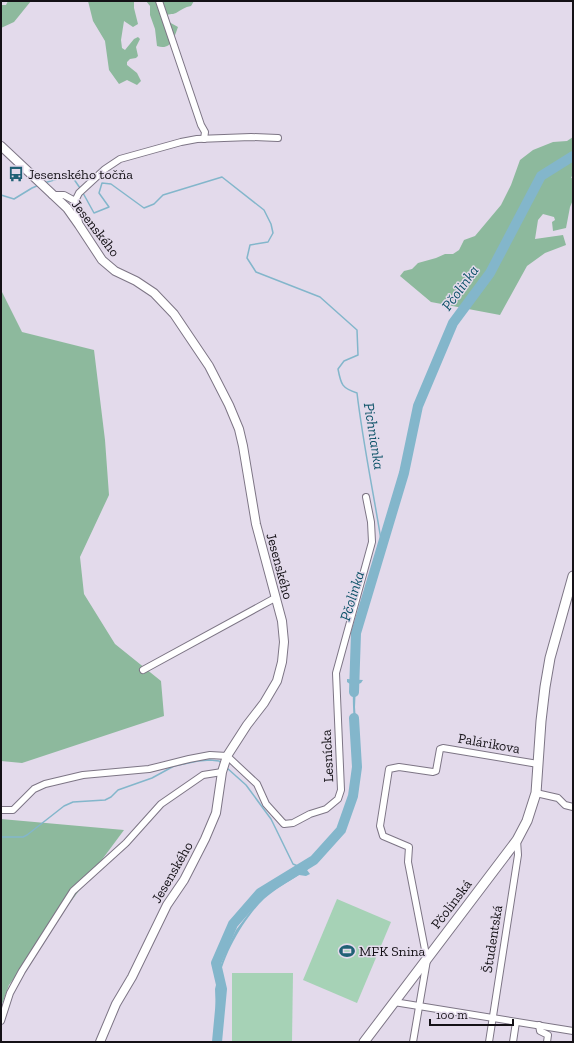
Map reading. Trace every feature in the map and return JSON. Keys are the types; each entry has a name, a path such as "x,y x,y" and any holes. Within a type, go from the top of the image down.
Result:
{"main road":[{"name":"Pčolinská","path":"364,1042 517,840 527,821 536,793 541,721 548,665 573,576"}],"street":[{"path":"159,1 196,112 205,132 204,139"},
{"path":"79,225 75,201 79,193 105,168 120,158 181,142 204,139 251,137 278,138"},
{"name":"Jesenského","path":"1,146 67,208 102,260 115,271 136,281 154,293 174,314 209,366 229,405 239,430 256,524 282,621 284,642 282,662 277,682 264,703 246,725 227,756 222,772 216,813 205,839 184,880 167,905 132,977 116,1004 100,1042"},
{"path":"52,195 64,195 75,201"},
{"name":"Lesnícka","path":"227,756 256,784 266,804 284,824 293,823 310,814 326,809 338,799 342,790 336,673 372,542 371,522 366,497"},
{"path":"143,670 275,598"},
{"name":"Palárikova","path":"413,1042 427,960 408,862 409,847 383,836 380,826 390,769 393,767 399,767 434,772 436,771 440,749 443,748 538,764"},
{"path":"1,810 13,810 34,789 45,784 83,775 149,769 210,755 227,756"},
{"path":"1,1021 10,993 16,982 73,891 126,843 161,804 203,775 222,772"},
{"path":"536,793 558,798 565,805 573,807"},
{"name":"Študentská","path":"489,1042 518,855 517,840"},
{"path":"394,1002 573,1031"},
{"path":"513,1042 516,1022"},
{"path":"538,1025 540,1031 548,1035 547,1042"}],"green space":[{"path":"8,1 31,1 14,22 1,28 1,5 6,5"},
{"path":"88,1 134,1 138,24 133,27 124,21 121,40 122,48 125,50 134,39 138,37 140,39 136,47 138,56 127,62 127,65 137,73 141,81 137,85 127,80 119,84 109,70 105,41 93,21"},
{"path":"146,1 194,1 191,6 164,17 178,27 171,42 166,47 157,46 155,29 150,15 150,6"},
{"path":"573,137 573,176 571,177 573,180 573,200 570,207 566,228 553,231 552,222 555,220 554,217 543,214 538,220 535,239 563,235 566,245 545,253 527,266 500,315 431,302 400,276 404,271 412,269 418,263 445,254 453,254 459,250 464,240 475,236 501,205 511,185 520,160 533,150 553,142 567,141"},
{"path":"1,290 22,332 94,350 105,440 109,495 80,557 84,594 115,644 161,681 164,716 22,763 1,761"},
{"path":"1,819 124,830 9,985 1,1007"},
{"name":"MFK Snina","path":"337,899 391,922 357,1003 303,980"},
{"path":"232,973 293,973 292,1042 232,1042"}],"water":[{"path":"347,679 363,680 361,683 356,685 355,707 359,764 357,794 346,827 338,840 307,870 310,874 306,876 299,875 264,899 256,907 241,928 228,952 220,976 218,994 220,1042 217,1042 215,989 221,964 236,930 262,896 299,871 300,863 302,865 324,850 336,839 344,827 348,817 356,782 356,750 353,686 347,682"}],"waterway":[{"name":"Pčolinka","path":"354,692 356,633 404,473 418,406 453,323 490,273 541,176 573,156"},
{"name":"Pichnianka","path":"44,183 71,175 80,188"},
{"name":"Pichnianka","path":"83,193 94,213 109,207 99,193 102,183 111,184 144,208 154,204 163,195 222,177 264,210 271,224 273,233 268,242 250,245 247,258 256,272 320,297 357,330 358,355 344,361 338,369 343,385 357,393 382,546"},
{"name":"Pichnianka","path":"1,195 14,199 39,185"},
{"name":"Pčolinka","path":"217,1042 222,989 216,963 233,924 260,893 314,860 341,830 353,796 357,767 354,718"},
{"path":"1,837 23,837 64,806 73,802 105,800 111,797 118,790 152,778 174,766 210,760 219,761 221,763"},
{"path":"227,768 246,785 271,819 293,864 300,867"}],"place":[{"name":"Jesenského točňa","path":"16,174"},
{"name":"MFK Snina","path":"347,951"}]}
